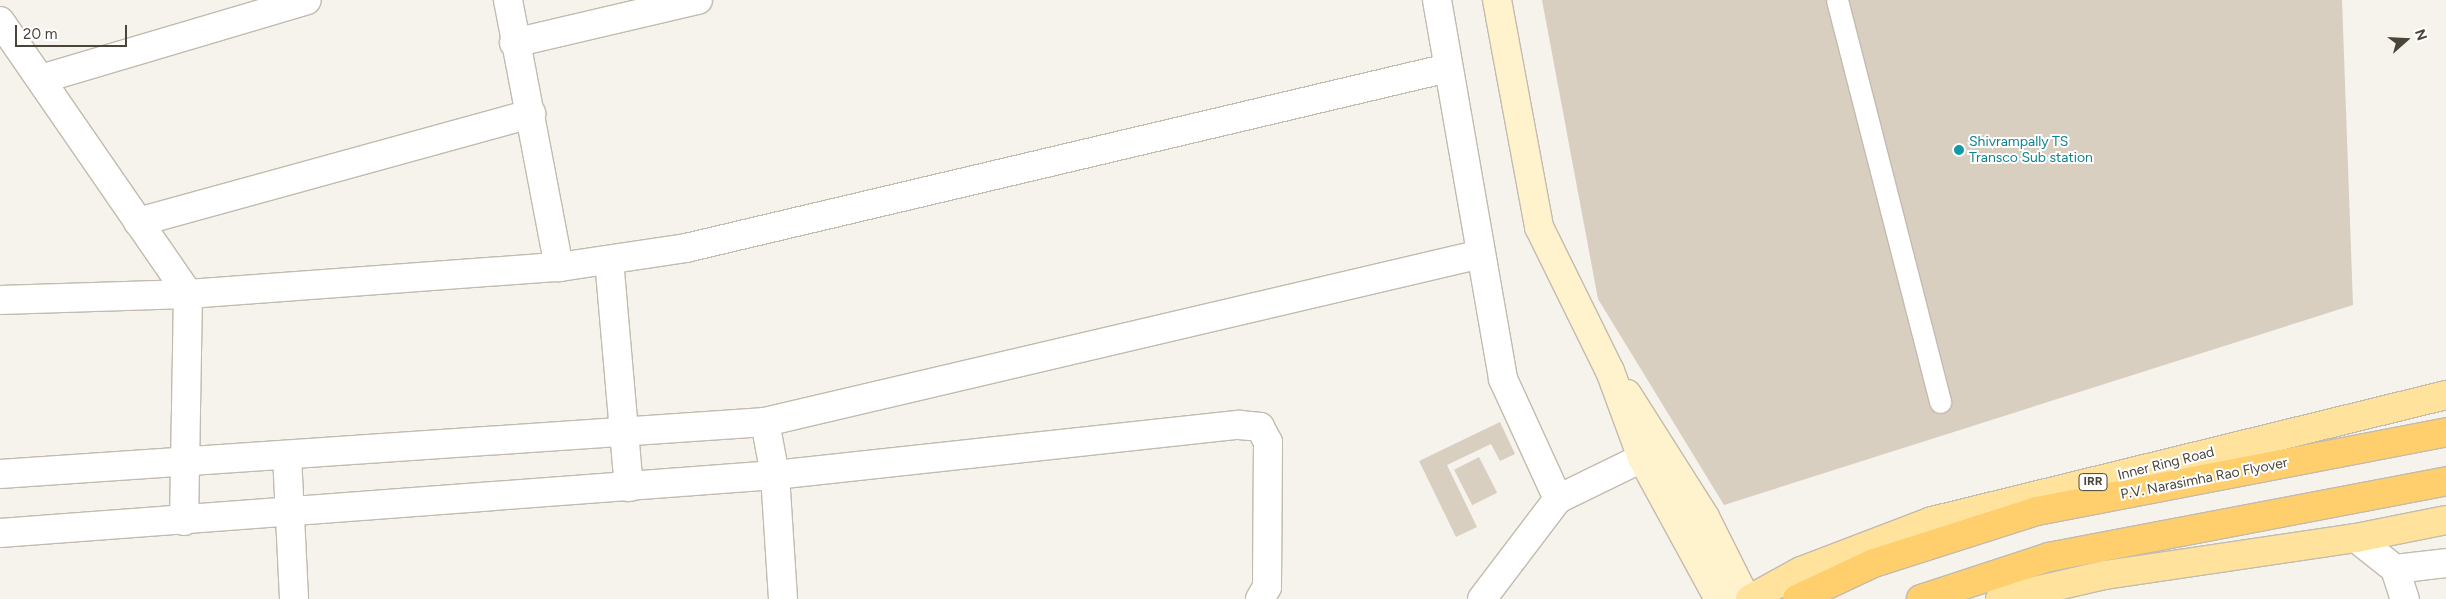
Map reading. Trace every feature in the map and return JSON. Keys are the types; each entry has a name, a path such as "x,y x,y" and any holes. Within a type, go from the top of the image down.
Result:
{"highway":[{"name":"P.V. Narasimha Rao Flyover","path":"1797,599 1874,563 2037,511 2446,432"},
{"path":"1921,599 2049,557 2446,481"}],"main road":[{"name":"Inner Ring Road","path":"1750,599 1810,567 1932,521 2446,395"},
{"path":"2000,599 2105,575 2356,538 2446,520"}],"street":[{"path":"41,79 307,0"},
{"path":"508,0 514,43 531,114 559,267"},
{"path":"514,43 698,0"},
{"path":"1437,0 1503,379 1558,499"},
{"path":"1497,0 1539,227 1610,371 1642,458 1719,599"},
{"path":"0,21 188,294 184,521"},
{"path":"0,300 188,294 559,267 686,248 872,207 1448,68"},
{"path":"138,222 531,114"},
{"path":"0,474 765,422 1481,254"},
{"path":"608,260 629,487"},
{"path":"1610,371 1663,446 1705,517 1746,599"},
{"path":"765,422 775,475 783,599"},
{"path":"0,533 290,514 775,475 1239,426 1260,427 1268,442 1268,462 1267,587 1260,599"},
{"path":"287,454 294,599"},
{"path":"1482,599 1558,499 1642,458"},
{"path":"2356,538 2395,569 2405,599"},
{"path":"2395,569 2446,563"}],"lane":[{"path":"1837,0 1940,402"}],"building":[{"name":"Shivrampally TS Transco Sub station","path":"1542,0 2342,0 2353,305 1724,505 1598,299"},
{"path":"1500,422 1515,454 1500,461 1491,444 1447,465 1477,527 1456,537 1419,461"},
{"path":"1479,457 1497,493 1472,505 1454,470"}],"place":[{"name":"Shivrampally TS Transco Sub station","path":"1959,150"}]}
